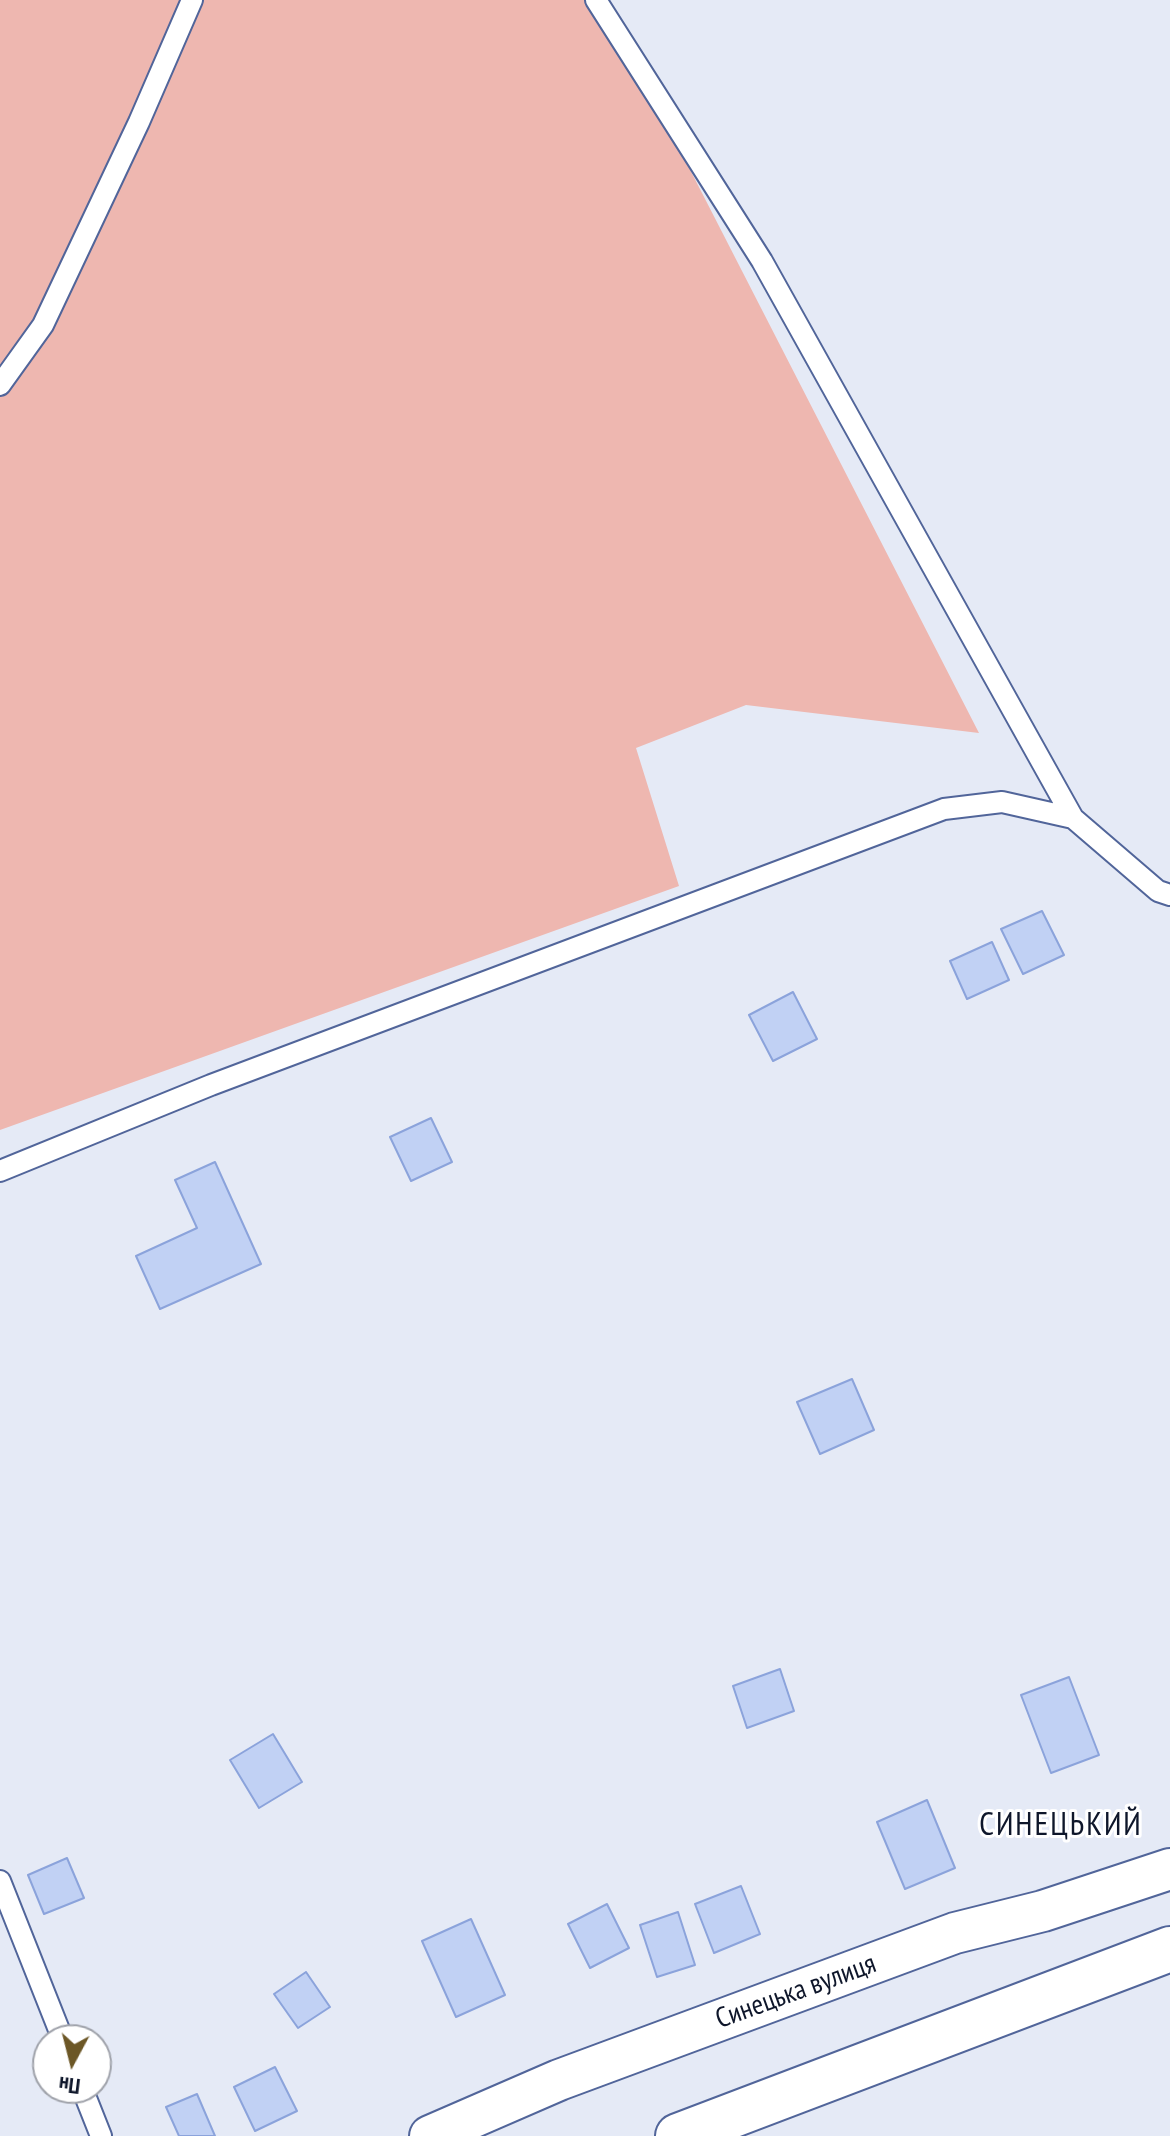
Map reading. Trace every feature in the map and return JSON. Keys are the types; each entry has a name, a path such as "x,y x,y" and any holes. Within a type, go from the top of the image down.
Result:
{"main road":[{"path":"678,2136 1170,1949"}],"street":[{"name":"Синецька вулиця","path":"430,2136 559,2080 955,1933 1043,1911 1170,1869"}],"lane":[{"path":"0,385 43,325 139,122 192,0"},
{"path":"596,0 762,261 1073,818 1158,891 1170,895"},
{"path":"0,1171 211,1085 944,809 1002,802 1073,818"},
{"path":"0,1881 57,2024"},
{"path":"88,2104 101,2136"}],"shaded area":[{"path":"0,0 603,0 979,733 746,705 636,748 679,886 0,1130"}],"building":[{"path":"1042,911 1064,955 1023,974 1001,929"},
{"path":"992,942 1009,980 967,999 950,961"},
{"path":"793,992 817,1039 773,1061 749,1015"},
{"path":"431,1118 452,1162 411,1181 390,1137"},
{"path":"215,1162 261,1264 160,1309 136,1256 197,1228 175,1180"},
{"path":"852,1379 874,1430 820,1454 797,1402"},
{"path":"780,1669 794,1711 747,1728 733,1686"},
{"path":"1069,1677 1099,1755 1051,1773 1021,1695"},
{"path":"273,1734 302,1782 259,1808 230,1760"},
{"path":"927,1800 955,1868 905,1889 877,1822"},
{"path":"67,1858 84,1898 44,1914 28,1875"},
{"path":"741,1886 760,1934 714,1953 695,1904"},
{"path":"607,1904 629,1948 590,1968 568,1924"},
{"path":"678,1912 695,1965 657,1977 640,1925"},
{"path":"471,1919 505,1995 456,2017 422,1941"},
{"path":"306,1972 330,2007 298,2028 274,1994"},
{"path":"275,2067 297,2111 255,2131 234,2087"},
{"path":"197,2094 215,2136 179,2136 166,2107"}],"district":[{"name":"СИНЕЦЬКИЙ","path":"1061,1826"}]}
